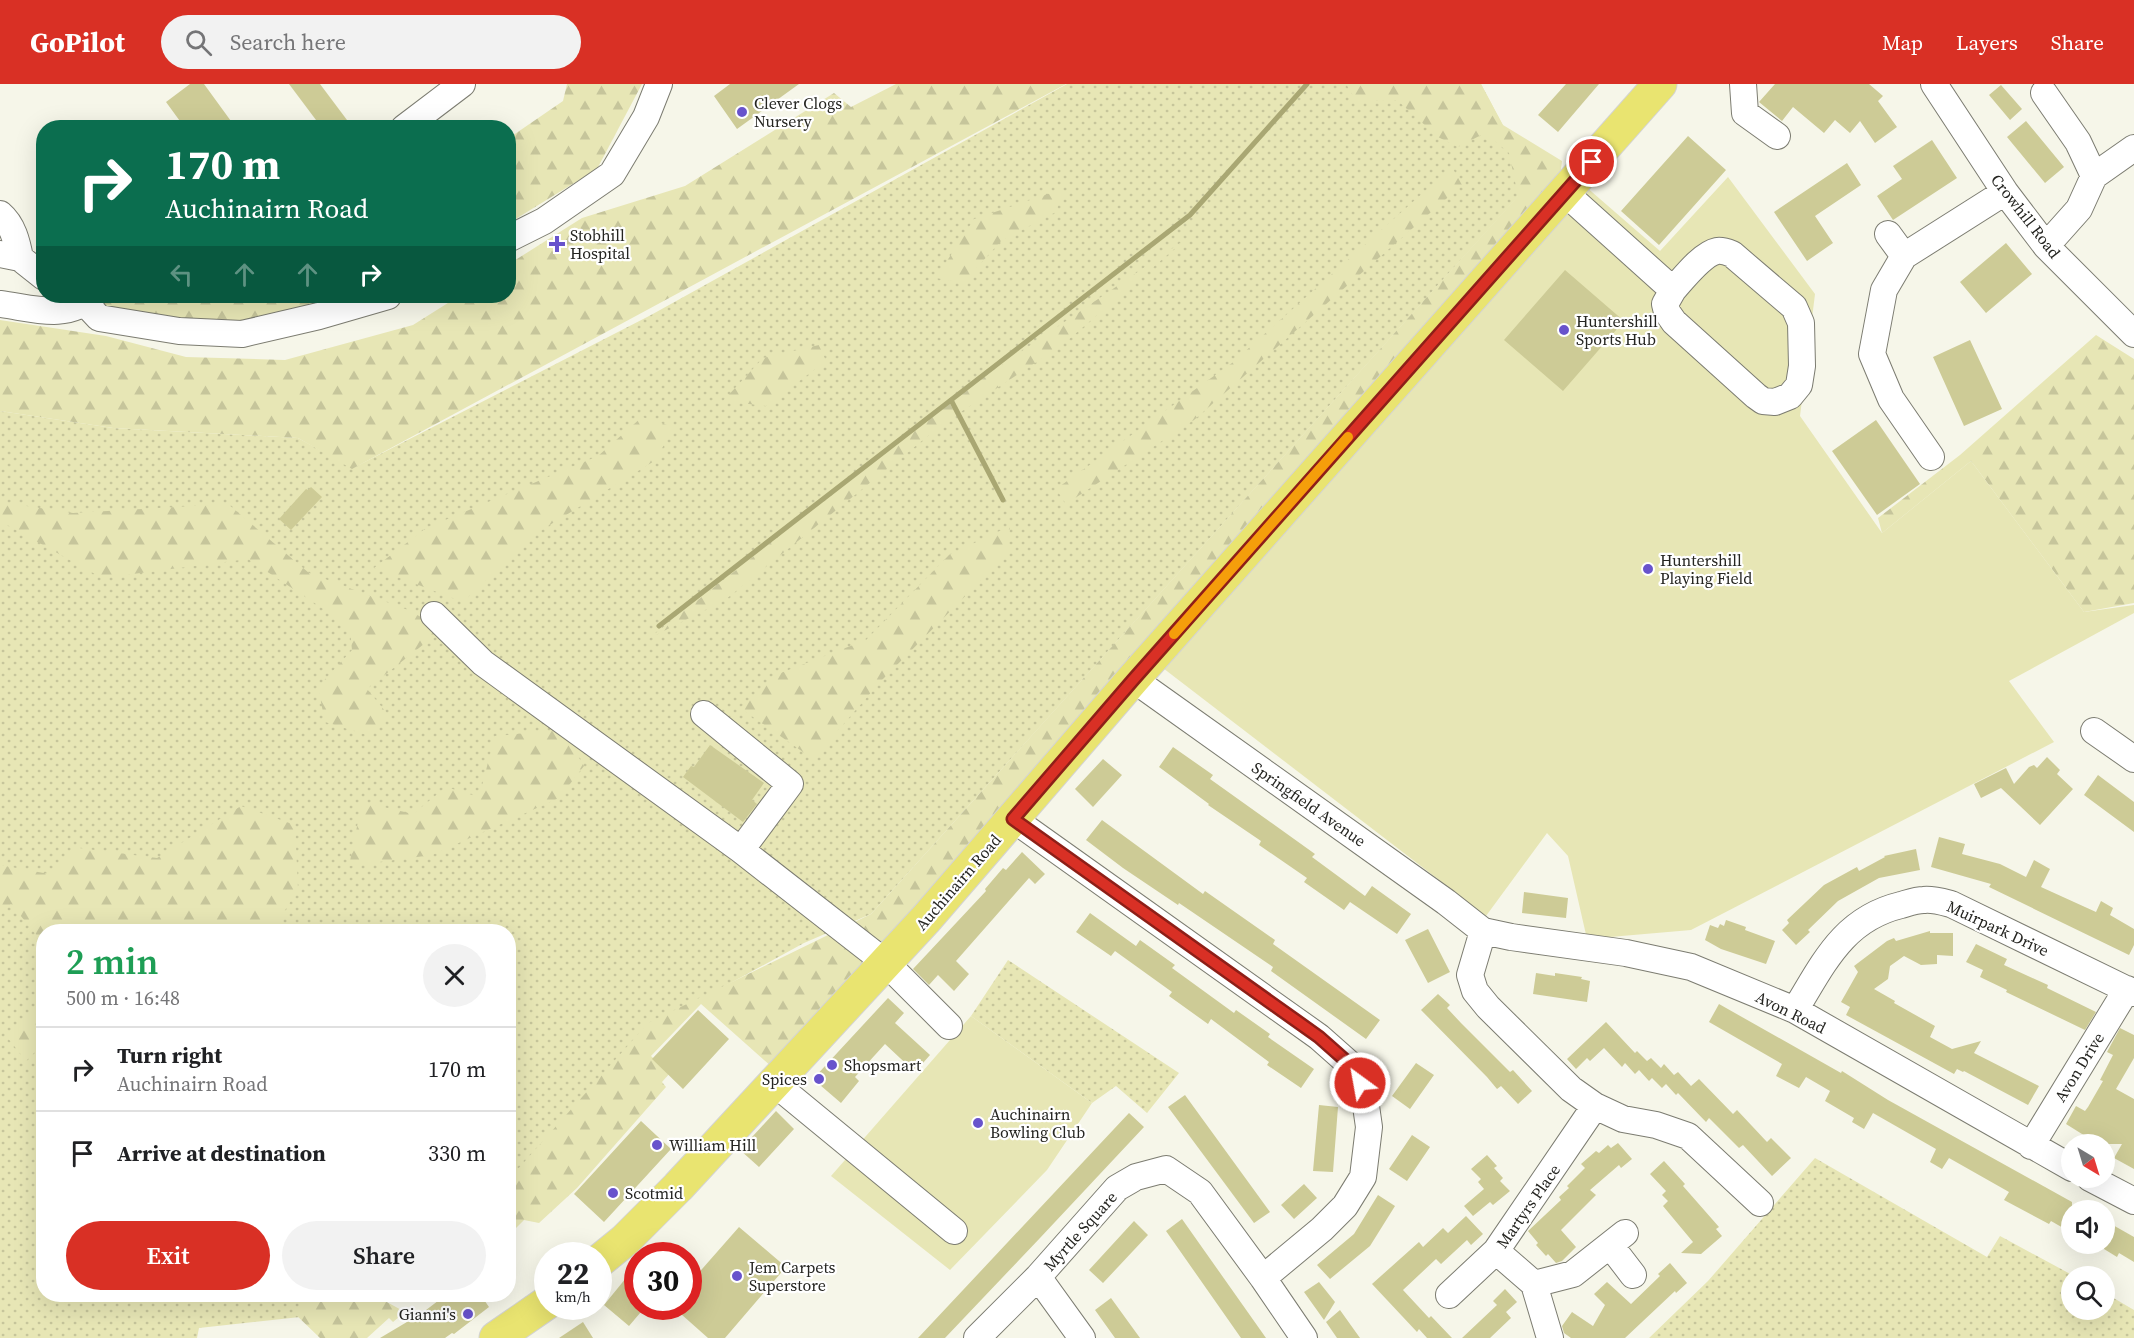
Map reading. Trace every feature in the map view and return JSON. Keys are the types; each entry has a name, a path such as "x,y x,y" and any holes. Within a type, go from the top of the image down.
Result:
{"main road":[{"name":"Auchinairn Road","path":"612,1251 663,1203 886,963 1660,84"},
{"path":"496,1338 534,1312"}],"street":[{"path":"415,120 462,84"},
{"path":"516,235 543,221 612,174 646,117 658,84"},
{"path":"1743,84 1745,112 1778,136"},
{"name":"Crowhill Road","path":"1935,84 2005,192 2046,246 2129,319"},
{"path":"2044,93 2078,142 2094,176"},
{"path":"2046,246 2079,209 2094,176 2134,148"},
{"path":"1931,457 1891,399 1872,354 1884,290 1904,256 2005,192"},
{"path":"1565,193 1673,290"},
{"path":"0,214 6,219 16,238 10,256 36,272"},
{"path":"1888,234 1904,256"},
{"path":"1720,250 1732,254 1794,307 1801,323 1802,366 1799,386 1790,396 1775,402 1763,401 1756,396 1674,322 1665,304 1673,290 1697,264 1712,253 1720,250"},
{"path":"0,304 60,312 74,303"},
{"path":"88,303 99,318 179,331 242,334 364,303"},
{"path":"434,615 483,663 741,850 886,963 949,1026"},
{"name":"Springfield Avenue","path":"1133,680 1436,895 1483,931"},
{"path":"704,714 790,784 741,850"},
{"path":"2094,731 2134,759"},
{"path":"1013,819 1319,1037 1354,1068 1365,1099 1369,1127 1363,1177 1345,1206 1322,1229 1263,1278"},
{"name":"Muirpark Drive","path":"1795,1010 1822,965 1849,930 1865,918 1883,909 1924,899 1951,904 2130,991"},
{"path":"1483,931 1470,975 1475,991 1488,1007 1572,1089 1595,1106 1623,1119 1656,1125 1688,1136 1760,1203"},
{"name":"Avon Road","path":"1483,931 1626,953 1691,967 1795,1010 2061,1162"},
{"name":"Avon Drive","path":"2031,1146 2130,991"},
{"path":"774,1083 954,1231"},
{"name":"Martyrs Place","path":"1449,1295 1496,1251 1595,1106"},
{"name":"Myrtle Square","path":"977,1338 1038,1277 1117,1188 1136,1177 1166,1169 1200,1192 1304,1338"},
{"path":"2109,1188 2134,1201"},
{"path":"1534,1284 1573,1274 1617,1239 1633,1275"},
{"path":"1496,1251 1534,1284 1550,1338"},
{"path":"1038,1277 1082,1338"}],"green space":[{"path":"567,84 642,84 597,169 516,219 516,133 563,101"},
{"path":"896,84 1066,84 352,469 298,438 113,428 0,411 0,320 106,336 186,357 285,360 413,325 448,303 516,303 516,260 582,218 685,186 834,93 851,107"},
{"path":"1067,84 1481,84 1532,181 871,914 804,943 650,1027 516,1172 516,924 36,924 36,1302 326,1302 300,1317 199,1328 197,1338 0,1338 0,411 113,428 298,438 353,468 651,315"},
{"path":"1346,84 1481,84 1503,125 1562,161 1559,186 772,1067 701,1004 651,1056 669,1074 662,1082 666,1087 577,1188 539,1223 524,1220 516,1228 516,1171 648,1023 871,914 1518,196 1509,153 1485,133 1458,147 1438,137 1397,100 1357,102"},
{"path":"1452,167 1462,185 1194,420 1066,504 1056,489 1232,363"},
{"name":"Huntershill Playing Field","path":"1728,177 1815,294 1800,416 1882,533 1971,461 2084,612 2134,605 2134,613 2009,681 2054,742 1691,930 1587,939 1568,856 1547,833 1486,916 1159,665 1585,186 1660,251"},
{"path":"1063,189 1056,212 1001,241 963,283 936,278 974,219"},
{"path":"1186,239 1061,346 944,423 725,600 648,639 978,381"},
{"path":"94,303 328,303 248,323 190,323 93,305"},
{"path":"2096,335 2134,359 2134,603 2084,612 1971,461 1882,533 1878,518 1960,455"},
{"path":"819,345 826,361 766,406 723,401 763,358"},
{"path":"642,417 673,427 656,460 535,534 463,602 374,568 426,528 598,456"},
{"path":"0,502 73,513 228,504 309,573 408,610 443,629 367,689 390,717 367,735 325,722 318,687 352,650 350,630 322,608 248,559 102,578 0,521"},
{"path":"1010,526 1007,554 882,680 813,759 740,708 778,674 866,640 949,555"},
{"path":"562,730 584,766 559,798 432,855 349,866 362,802 413,814 446,787 479,797 495,736"},
{"path":"241,806 295,825 298,889 277,924 175,924 171,919 166,924 36,924 36,934 11,904 0,916 0,865 49,874 79,848 157,858"},
{"path":"1008,960 1179,1073 1147,1113 1116,1086 1092,1103 971,1016"},
{"path":"36,1011 36,1051 26,1061 7,1037"},
{"name":"Auchinairn Bowling Club","path":"971,1016 1092,1103 1047,1170 950,1270 831,1176"},
{"path":"1815,1158 1987,1257 2000,1236 2061,1269 2061,1320 2115,1320 2115,1299 2134,1310 2134,1338 1649,1338 1708,1281"},
{"path":"307,1302 387,1302 405,1312 393,1322 389,1318 367,1338 320,1338 293,1312"}],"building":[{"path":"190,84 204,84 230,120 179,120 166,102"},
{"path":"289,84 320,84 347,120 316,120"},
{"name":"Clever Clogs Nursery","path":"730,84 799,84 737,129 714,96"},
{"path":"1566,84 1599,84 1558,132 1538,115"},
{"path":"1775,84 1869,84 1883,96 1878,101 1897,127 1875,143 1860,121 1850,133 1835,120 1824,133 1793,107 1782,121 1759,102"},
{"path":"2001,85 2022,109 2010,120 1989,95"},
{"path":"2026,121 2064,167 2045,183 2007,137"},
{"path":"1688,136 1726,170 1659,245 1621,211"},
{"path":"1932,140 1957,178 1893,220 1877,196 1902,179 1893,166"},
{"path":"1847,163 1861,185 1815,216 1833,243 1807,261 1774,212"},
{"path":"2006,243 2032,274 1986,313 1960,282"},
{"name":"Huntershill Sports Hub","path":"1565,270 1624,321 1563,391 1504,340"},
{"path":"1970,340 2002,409 1964,426 1933,357"},
{"path":"1876,420 1920,484 1877,515 1832,451"},
{"path":"311,487 322,497 291,530 279,519 306,489"},
{"path":"710,745 764,783 752,800 757,804 743,822 683,777 691,766 694,767"},
{"path":"1173,747 1213,775 1210,779 1315,854 1312,857 1365,896 1372,886 1411,914 1397,934 1350,902 1344,910 1304,882 1307,878 1259,845 1261,841 1208,805 1159,767"},
{"path":"2047,757 2060,770 2057,774 2073,789 2040,825 2001,788 1981,798 1974,784 2006,768 2014,784 2029,767 2034,765 2037,768"},
{"path":"1103,759 1122,775 1093,807 1075,789"},
{"path":"2098,775 2134,802 2134,832 2084,795"},
{"path":"1102,820 1203,894 1205,891 1275,940 1273,944 1380,1020 1366,1039 1271,971 1273,967 1123,868 1086,840"},
{"path":"1939,837 1965,844 1962,854 2000,864 2026,877 2034,860 2050,869 2041,887 2096,912 2101,901 2113,908 2110,915 2134,929 2134,945 2129,955 1989,887 1991,884 1931,867"},
{"path":"1916,849 1920,870 1879,878 1838,901 1796,945 1782,930 1789,923 1787,920 1824,885 1857,867 1859,871 1884,856"},
{"path":"1022,852 1045,874 1035,884 1029,878 956,961 969,974 954,991 938,975 929,985 913,969 986,891 985,889 1003,868 1006,870"},
{"path":"1524,892 1568,898 1566,918 1522,913"},
{"path":"1090,913 1136,946 1140,940 1175,965 1172,968 1234,1013 1236,1010 1270,1034 1268,1037 1314,1069 1301,1088 1267,1065 1269,1062 1211,1019 1208,1024 1169,996 1172,992 1115,951 1111,956 1076,932"},
{"path":"1726,920 1775,941 1766,964 1721,949 1705,940 1710,925 1718,928 1720,924 1724,926"},
{"path":"1428,929 1450,972 1428,983 1405,940"},
{"path":"1930,931 1930,933 1953,933 1953,956 1937,955 1937,964 1921,965 1904,956 1890,966 1888,979 1874,989 1935,1026 1930,1037 1952,1049 1981,1041 1974,1053 2039,1086 2028,1105 1964,1071 1957,1069 1954,1074 1846,1015 1850,1007 1841,1002 1858,972 1854,966 1887,941 1894,938 1896,941"},
{"path":"1976,944 2007,959 2004,965 2048,985 2047,988 2096,1012 2085,1030 1980,977 1983,970 1966,962"},
{"path":"1536,973 1582,977 1581,979 1590,981 1587,1002 1533,994"},
{"path":"1438,994 1450,1005 1447,1008 1461,1023 1510,1072 1513,1070 1532,1091 1518,1104 1501,1086 1497,1089 1421,1010"},
{"path":"888,998 904,1013 895,1023 930,1055 915,1072 885,1044 855,1077 859,1081 841,1103 813,1079"},
{"path":"1719,1004 2068,1200 2061,1200 2061,1227 2051,1221 2049,1224 2004,1200 2009,1192 1949,1158 1942,1169 1930,1162 1936,1149 1873,1113 1864,1129 1852,1122 1854,1118 1825,1101 1830,1091 1806,1077 1799,1088 1776,1076 1782,1064 1709,1022"},
{"path":"698,1010 729,1039 683,1089 652,1059"},
{"path":"1606,1022 1635,1053 1637,1051 1647,1061 1651,1058 1661,1068 1664,1064 1674,1075 1678,1072 1691,1086 1699,1079 1733,1114 1737,1110 1767,1142 1771,1138 1791,1158 1772,1176 1743,1145 1739,1148 1709,1118 1706,1122 1678,1093 1676,1095 1666,1084 1662,1088 1652,1078 1649,1081 1639,1070 1635,1074 1625,1063 1622,1067 1604,1048 1590,1061 1587,1058 1576,1069 1567,1059"},
{"path":"2120,1028 2134,1035 2134,1058 2116,1089 2134,1099 2134,1169 2115,1159 2122,1144 2115,1144 2115,1134 2082,1134 2066,1124 2076,1106 2085,1111 2103,1081 2100,1080 2113,1055 2107,1052"},
{"path":"1416,1063 1434,1075 1410,1109 1392,1096"},
{"path":"1185,1095 1270,1212 1254,1223 1168,1107"},
{"path":"1319,1105 1338,1107 1333,1172 1313,1171"},
{"path":"776,1111 794,1129 759,1167 740,1150"},
{"path":"1129,1113 1144,1127 1040,1238 945,1338 918,1338"},
{"path":"641,1121 671,1149 604,1222 574,1194"},
{"path":"1412,1135 1430,1147 1407,1181 1389,1169"},
{"path":"1618,1143 1632,1159 1621,1168 1619,1165 1590,1190 1596,1195 1561,1230 1576,1247 1562,1261 1556,1263 1536,1245 1538,1243 1528,1231 1561,1200 1559,1197 1569,1188 1567,1186 1585,1168 1581,1164 1596,1151 1599,1153 1608,1145 1611,1148"},
{"path":"1487,1155 1497,1166 1494,1168 1503,1178 1500,1181 1510,1191 1493,1205 1490,1202 1473,1216 1464,1206 1484,1189 1478,1182 1481,1179 1471,1169"},
{"path":"1664,1161 1719,1227 1716,1229 1722,1236 1701,1254 1681,1253 1693,1242 1663,1206 1668,1201 1662,1195 1666,1191 1650,1174"},
{"path":"1304,1184 1317,1198 1294,1219 1281,1205"},
{"path":"1378,1195 1395,1206 1370,1246 1330,1279 1317,1265 1354,1234"},
{"path":"1466,1216 1483,1234 1471,1245 1467,1240 1441,1264 1436,1259 1403,1290 1429,1318 1431,1316 1452,1338 1427,1338 1419,1329 1417,1332 1372,1284 1419,1242 1423,1247 1443,1228 1448,1233"},
{"path":"1182,1219 1266,1338 1241,1338 1166,1231"},
{"path":"1134,1221 1148,1235 1103,1283 1089,1270"},
{"path":"2115,1226 2134,1237 2134,1262 2119,1253 2117,1257 2112,1254 2115,1254"},
{"name":"Jem Carpets Superstore","path":"739,1227 786,1267 725,1338 708,1338 688,1320 702,1320 702,1269"},
{"path":"1670,1263 1687,1283 1676,1293 1675,1291 1625,1338 1571,1338 1564,1333 1562,1326 1572,1312 1593,1326 1605,1305 1594,1294 1607,1282 1631,1304"},
{"path":"624,1280 624,1320 634,1320 629,1326 612,1312 612,1295"},
{"path":"1319,1282 1335,1302 1324,1320 1304,1292"},
{"path":"1505,1289 1517,1302 1506,1312 1511,1318 1490,1338 1462,1338 1497,1305 1493,1301"},
{"path":"1111,1298 1140,1338 1115,1338 1095,1310"},
{"path":"437,1302 486,1302 489,1307 454,1334 445,1338 380,1338 413,1320"},
{"path":"1340,1310 1360,1338 1337,1338 1326,1322"},
{"path":"583,1322 593,1338 559,1338"}],"waterway":[{"path":"659,626 1190,215 1307,84"},
{"path":"951,400 1003,500"}],"slow traffic":[{"path":"1174,634 1348,437"}],"place":[{"name":"Clever Clogs Nursery","path":"742,112"},
{"name":"Stobhill Hospital","path":"557,244"},
{"name":"Huntershill Sports Hub","path":"1564,330"},
{"name":"Huntershill Playing Field","path":"1648,569"},
{"name":"Shopsmart","path":"832,1065"},
{"name":"Spices","path":"819,1079"},
{"name":"Auchinairn Bowling Club","path":"978,1123"},
{"name":"William Hill","path":"657,1145"},
{"name":"Scotmid","path":"613,1193"},
{"name":"Jem Carpets Superstore","path":"737,1276"},
{"name":"Gianni's","path":"468,1314"}],"route":[{"path":"1360,1083 1354,1068 1319,1037 1013,819 1133,680 1592,162"}]}
